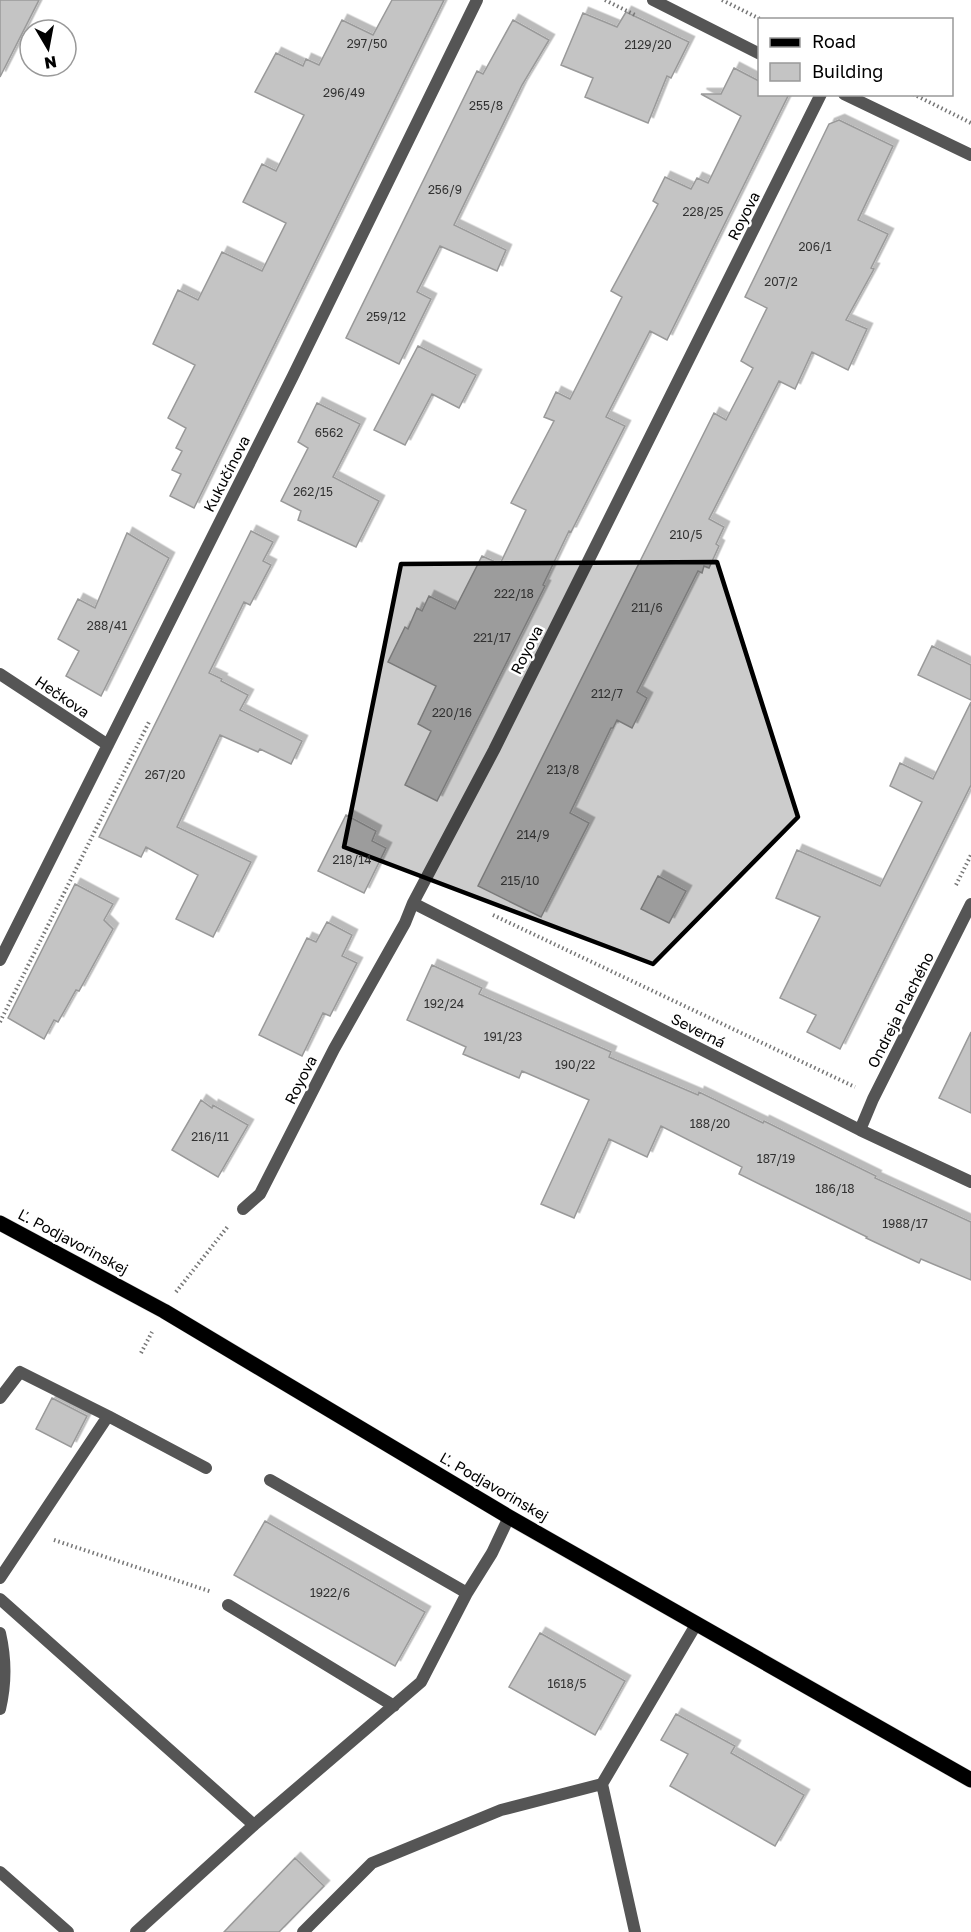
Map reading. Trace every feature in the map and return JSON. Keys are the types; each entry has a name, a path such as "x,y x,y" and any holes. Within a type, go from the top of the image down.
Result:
{"main road":[{"name":"Ľ. Podjavorinskej","path":"0,1223 164,1311 509,1517 971,1780"}],"street":[{"name":"Kukučínova","path":"0,960 293,376 477,0"},
{"path":"652,0 758,53"},
{"name":"Royova","path":"243,1209 260,1194 334,1049 405,923 413,903 499,739 820,96"},
{"path":"848,96 971,154"},
{"name":"Hečkova","path":"0,674 108,745"},
{"name":"Severná","path":"413,903 860,1130 971,1182"},
{"name":"Ondreja Plachého","path":"860,1130 873,1099 971,904"},
{"path":"0,1398 20,1372 206,1468"},
{"path":"0,1578 108,1416"},
{"path":"270,1480 467,1593"},
{"path":"136,1932 254,1825 421,1682 467,1593 492,1553 509,1517"},
{"path":"0,1599 254,1825"},
{"path":"228,1605 394,1706"},
{"path":"635,1932 602,1784 697,1623"},
{"path":"0,1633 3,1646 5,1688 0,1709"},
{"path":"303,1932 372,1863 501,1810 602,1784"},
{"path":"0,1872 68,1932"}],"path":[{"path":"722,0 758,18"},
{"path":"917,96 971,123"},
{"path":"0,1022 128,762"},
{"path":"484,910 855,1087 873,1099"},
{"path":"181,1286 243,1209"},
{"path":"30,1533 210,1591 228,1605"}],"highlighted area":[{"path":"717,562 798,817 653,964 344,847 401,564"}],"building":[{"path":"0,0 39,0 30,18 18,18 18,41 0,77"},
{"path":"392,0 444,0 194,508 170,496 181,474 172,470 182,451 176,448 186,428 168,418 195,365 153,344 178,290 198,300 222,252 262,271 286,223 243,202 262,164 276,171 304,115 255,92 276,53 303,66 306,59 319,65 342,20 373,35"},
{"path":"626,12 689,42 671,78 667,76 648,123 585,97 593,78 561,65 583,13 617,27"},
{"path":"513,20 549,40 522,85 454,225 506,250 497,271 440,246 417,292 431,299 399,364 346,338 477,71 483,74"},
{"path":"734,68 758,80 758,96 788,96 667,340 650,331 606,417 625,426 571,532 569,531 543,585 545,586 437,801 405,785 431,731 418,724 436,686 388,662 405,627 408,629 417,608 422,611 429,596 455,609 482,556 500,564 526,510 511,503 554,421 544,417 556,392 570,399 622,297 611,291 658,204 653,201 665,177 691,189 697,178 708,183 741,116 701,94 721,94"},
{"path":"839,120 893,146 858,220 888,234 871,268 874,269 846,320 867,329 848,370 812,352 795,389 779,381 709,519 724,527 716,544 719,546 709,568 704,566 702,573 698,571 637,692 647,698 632,728 617,720 611,728 570,813 589,823 541,917 478,886 714,413 726,420 753,368 741,361 767,308 745,297 829,124"},
{"path":"418,346 476,375 459,408 432,394 405,445 374,430"},
{"path":"317,403 360,424 333,477 379,501 356,547 298,520 301,511 281,501 308,448 298,442"},
{"path":"251,531 273,542 263,561 271,565 250,605 244,602 209,673 248,695 240,710 302,741 291,764 260,749 258,752 220,735 177,827 251,862 213,937 176,919 198,875 146,847 141,857 99,837"},
{"path":"127,533 169,558 101,696 66,676 79,651 58,639 78,599 95,608"},
{"path":"932,646 971,665 971,700 918,675"},
{"path":"971,702 971,785 840,1049 807,1032 816,1015 780,998 820,917 776,898 797,850 880,886 922,802 890,786 900,763 933,779"},
{"path":"346,815 376,831 372,841 386,848 364,893 318,871"},
{"path":"658,876 686,891 669,923 641,909"},
{"path":"75,884 113,904 104,920 113,929 79,991 76,990 58,1022 54,1020 44,1039 8,1018"},
{"path":"327,922 352,935 342,956 357,963 330,1016 323,1013 302,1056 259,1035 307,938 316,942"},
{"path":"432,965 482,988 479,994 611,1052 609,1057 698,1095 699,1092 763,1123 764,1121 876,1176 875,1178 971,1222 971,1280 921,1259 919,1263 866,1238 739,1174 742,1167 661,1126 647,1157 609,1139 574,1218 541,1204 589,1100 522,1071 519,1078 463,1054 466,1047 407,1020"},
{"path":"971,1032 971,1113 939,1098"},
{"path":"201,1100 212,1108 213,1105 248,1125 218,1177 172,1150"},
{"path":"52,1398 87,1416 71,1447 36,1429"},
{"path":"265,1521 425,1612 395,1666 234,1575"},
{"path":"540,1633 625,1681 595,1735 509,1687"},
{"path":"676,1714 735,1746 731,1753 804,1795 775,1846 670,1786 688,1754 661,1740"},
{"path":"295,1858 324,1886 279,1932 224,1932"}]}
